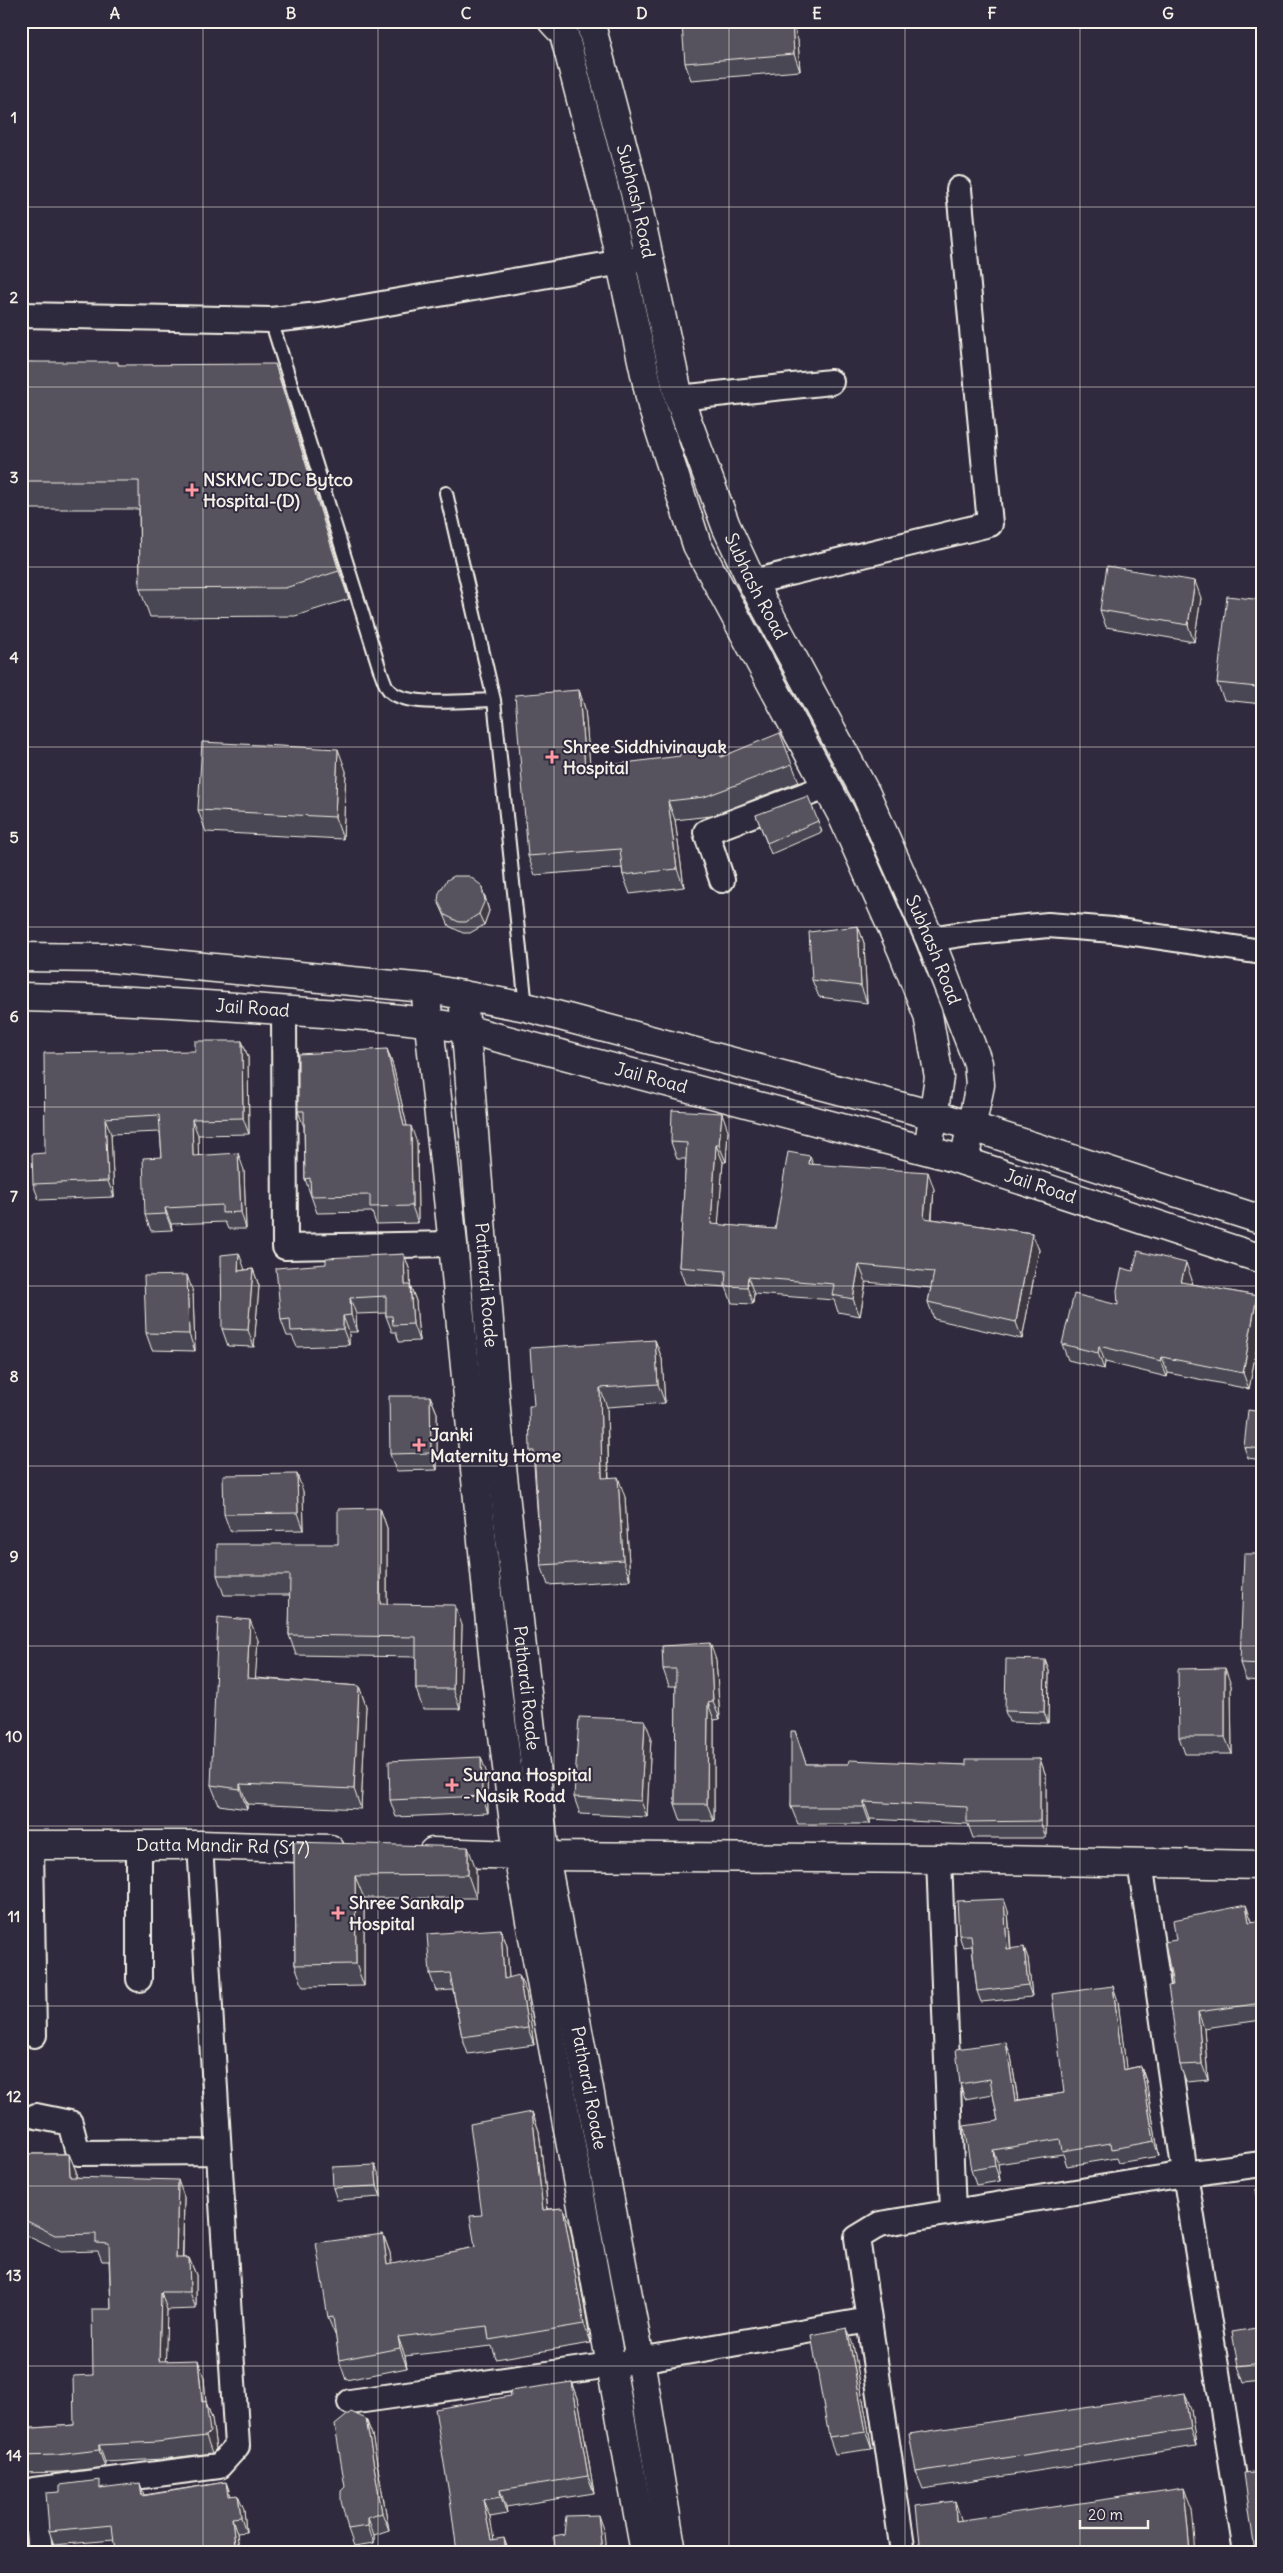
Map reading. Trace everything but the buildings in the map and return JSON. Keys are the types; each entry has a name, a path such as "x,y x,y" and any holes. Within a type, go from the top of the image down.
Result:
{"main road":[{"name":"Subhash Road","path":"552,21 564,34 607,200 652,406 697,545 841,813 898,940 928,1015 939,1077 928,1150"},
{"name":"Subhash Road","path":"590,21 635,193 679,398 726,526 752,582 866,794 930,939 978,1063 980,1085 964,1161"},
{"name":"Jail Road","path":"21,957 110,958 426,988 526,1007 934,1115 1262,1220"},
{"path":"426,988 454,1244 494,1663 518,1855 645,2552"},
{"name":"Pathardi Roade","path":"463,995 497,1421 545,1856 640,2360 672,2552"},
{"name":"Jail Road","path":"21,997 106,998 284,1010 430,1022 465,1029 928,1150 1261,1258"},
{"name":"Datta Mandir Rd (S17)","path":"26,1845 200,1845 359,1850"},
{"path":"409,1851 545,1856 940,1858 1140,1862 1261,1867"}],"street":[{"path":"752,582 990,524 959,189"},
{"path":"21,315 271,320 319,316 649,257"},
{"path":"679,398 831,382"},
{"path":"722,880 706,832 826,787"},
{"path":"930,939 975,932 1048,925 1113,930 1262,952"},
{"path":"284,1010 285,1247 454,1244"},
{"path":"26,1845 34,2035"},
{"path":"139,1845 139,1979"},
{"path":"40,2552 34,2490 219,2466 237,2446 200,1845"},
{"path":"940,1858 952,2212"},
{"path":"1140,1862 1185,2174 1246,2552"},
{"path":"36,2116 70,2123 78,2154 219,2152"},
{"path":"903,2552 857,2238 880,2224 1185,2174 1262,2164"},
{"path":"350,2402 611,2365 869,2320"}],"lane":[{"path":"271,320 380,670 389,691 403,700 494,700"},
{"path":"446,493 494,700 526,1007"}],"place":[{"name":"NSKMC JDC Bytco Hospital-(D)","path":"192,490"},
{"name":"Shree Siddhivinayak Hospital","path":"552,757"},
{"name":"Janki Maternity Home","path":"419,1445"},
{"name":"Surana Hospital - Nasik Road","path":"452,1785"},
{"name":"Shree Sankalp Hospital","path":"338,1913"}]}
